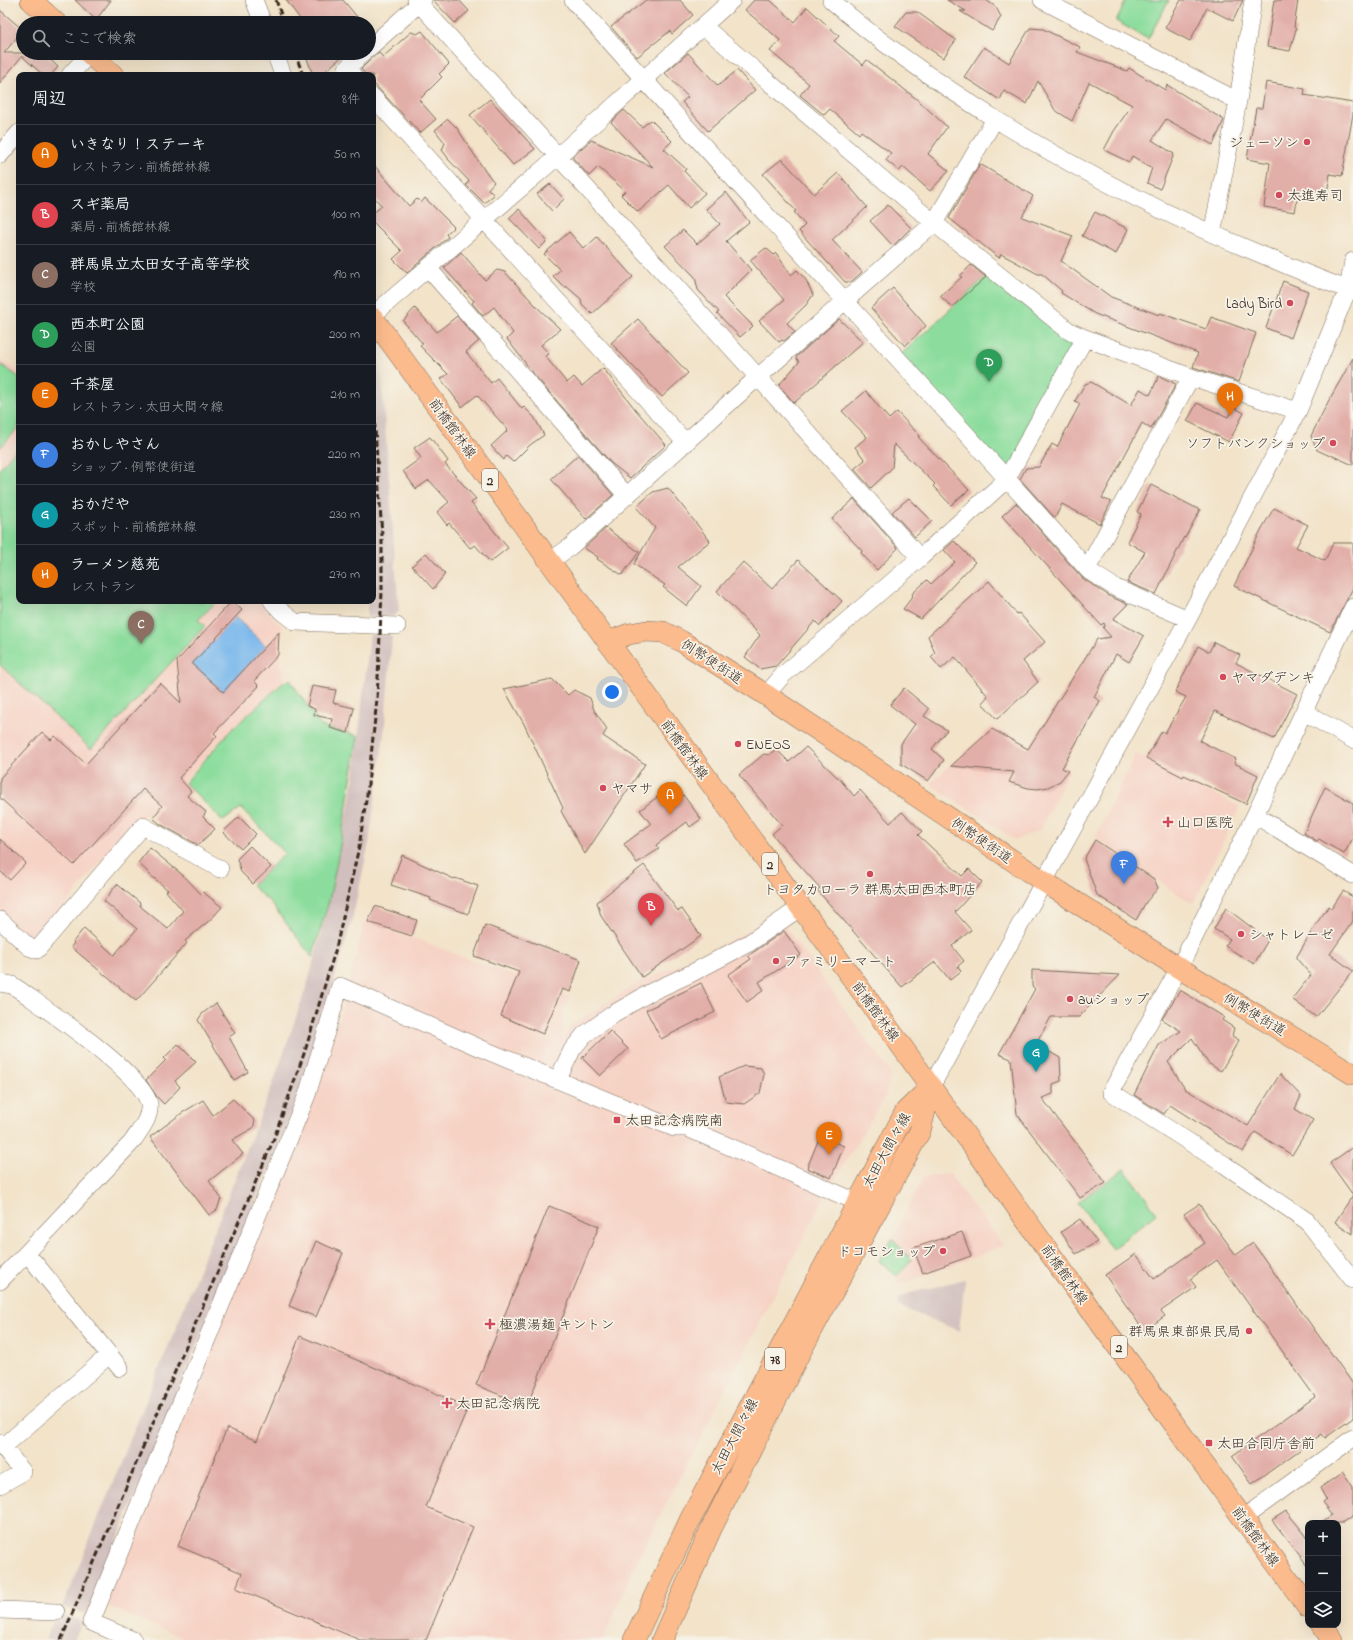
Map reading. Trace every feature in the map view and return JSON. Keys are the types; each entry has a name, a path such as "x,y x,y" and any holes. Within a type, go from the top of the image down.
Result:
{"main road":[{"path":"39,3 50,16"},
{"path":"98,60 111,72"},
{"name":"前橋館林線","path":"376,322 801,907 1074,1287 1305,1602"},
{"name":"例幣使街道","path":"608,642 629,634 646,631 663,632 681,641 766,695 1043,882 1179,968 1353,1074"},
{"name":"太田大間々線","path":"634,1640 690,1520 906,1111 931,1087"},
{"name":"太田大間々線","path":"662,1640 711,1529 798,1356 920,1131 931,1087"},
{"path":"1324,1628 1332,1640"}],"street":[{"path":"254,0 260,16"},
{"path":"573,0 643,80 846,300 1087,569 1116,588 1188,619"},
{"path":"376,312 557,157 732,0"},
{"path":"831,0 868,31 946,88 1050,153 1163,212 1212,234 1350,290"},
{"path":"1042,0 1238,101"},
{"path":"1212,234 1238,101 1252,0"},
{"path":"376,41 419,1 557,157 758,377 920,558"},
{"path":"703,26 934,223 1069,331 1191,377 1252,395 1298,411"},
{"path":"73,72 84,60"},
{"path":"278,60 282,72"},
{"path":"350,72 347,68 356,60"},
{"path":"376,100 686,442"},
{"path":"549,562 570,547 758,377 934,223 996,119"},
{"path":"0,155 16,137"},
{"path":"931,1087 1188,619 1298,411 1350,290 1353,261"},
{"path":"428,268 627,496"},
{"path":"766,695 783,675 920,558 1006,480 1085,338"},
{"path":"1087,569 1191,377"},
{"path":"275,604 295,622 398,626"},
{"path":"1351,617 1179,968 1111,1092 1225,1165 1307,1221 1353,1280"},
{"path":"1304,712 1353,740"},
{"path":"1255,815 1353,876"},
{"path":"0,920 29,947 37,950 143,826 220,869"},
{"path":"558,1079 572,1050 584,1035 613,1014 651,992 692,973 749,943 801,907"},
{"path":"0,983 12,985 99,1049 138,1085 149,1102 149,1113 142,1128 132,1142 0,1281"},
{"path":"133,1640 91,1622 307,1095 340,986 480,1048 674,1128 687,1128 858,1202"},
{"path":"0,1485 22,1472 2,1445 114,1361 34,1262"},
{"path":"1243,1518 1352,1439"},
{"path":"0,1610 56,1612"}],"shaded area":[{"path":"0,359 16,369 16,604 261,604 282,627 280,661 284,682 230,731 153,814 144,815 90,874 36,943 0,914"},
{"path":"380,361 399,612 393,616 367,617 367,604 376,604 376,362"},
{"path":"370,635 390,635 392,638 384,734 369,843 353,916 314,1051 295,1104 88,1611 85,1614 62,1607 175,1330 274,1081 308,982 326,914 353,784"},
{"path":"992,726 1070,769 1040,830 1015,840 930,784"},
{"name":"山口医院","path":"1136,754 1190,783 1240,806 1193,904 1095,838"},
{"name":"極濃湯麺 キントン","path":"774,910 891,1074 885,1097 826,1194 636,1562 603,1640 188,1640 108,1606 110,1602 106,1600 191,1402 293,1144 340,1016 365,920 570,997 563,1011 563,1038 573,1024 643,980 703,955 750,930"},
{"path":"949,1174 1003,1245 974,1258 900,1284 897,1276 912,1260 892,1239 924,1177"},
{"path":"965,1279 959,1331 898,1306 898,1299 907,1294"},
{"path":"63,1616 77,1619 82,1622 74,1640 45,1640 54,1618"}],"green space":[{"path":"1126,0 1169,0 1148,39 1116,21"},
{"path":"993,270 1085,338 1006,479 897,358"},
{"path":"0,364 16,375 16,430 0,448"},
{"path":"16,449 16,604 214,604 198,620 205,626 91,749 0,665 0,468"},
{"path":"290,680 321,726 358,736 340,846 329,901 312,957 270,902 252,886 285,853 241,808 223,821 185,783 230,731 284,682"},
{"path":"1124,1169 1157,1213 1112,1249 1078,1202"},
{"path":"892,1239 912,1260 897,1276 879,1261"}],"water":[{"path":"235,617 266,646 223,692 192,664"}],"building":[{"path":"75,0 111,0 99,16 92,16"},
{"path":"286,0 343,0 356,16 298,16"},
{"path":"433,0 459,0 469,11 455,23"},
{"path":"646,0 680,0 693,15 672,34 670,31 637,57 611,27"},
{"path":"754,0 770,0 795,22 807,7 839,36 834,41 863,65 867,60 919,101 947,127 928,154 949,171 930,191 903,167 899,171 886,160 891,153 861,131 859,134 830,109 824,115 800,95 809,84 770,51 780,40 745,10"},
{"path":"947,0 986,0 996,7 1001,17 992,31 960,11 966,11"},
{"path":"1181,0 1243,0 1233,21 1207,8 1190,41 1165,28"},
{"path":"1274,0 1298,0 1294,27 1296,29 1290,51 1267,47"},
{"path":"0,10 16,24 16,38 4,53 16,53 16,60 19,60 0,83"},
{"path":"906,12 917,12 956,40 943,58 895,26"},
{"path":"1030,28 1043,29 1080,47 1077,52 1127,71 1129,68 1165,90 1167,85 1224,120 1213,145 1166,119 1152,140 1174,154 1160,189 1147,183 1152,168 1132,156 1129,162 1104,150 1114,131 1132,105 1089,82 1072,121 1055,110 1038,81 1027,104 1004,91 1000,100 964,77 984,47 1009,63"},
{"path":"422,31 449,64 439,74 442,77 419,100 436,119 420,133 376,86 376,72 364,72 361,69 370,60 376,60 376,55 379,53 383,57 411,32 417,34"},
{"path":"688,53 718,86 737,70 755,90 708,131 682,102 688,97 665,73"},
{"path":"26,60 50,60 58,67 54,72 40,72"},
{"path":"308,60 338,60 324,72 312,72"},
{"path":"1266,82 1305,89 1304,95 1353,103 1353,114 1342,176 1330,174 1326,200 1298,194 1295,212 1264,207 1270,163 1247,159 1256,108 1262,108"},
{"path":"490,99 535,149 513,165 470,115"},
{"path":"624,110 642,127 651,120 672,141 664,149 686,169 684,171 705,193 689,208 669,185 638,212 621,195 625,191 598,167 589,176 572,157 591,140 653,167 611,122"},
{"path":"448,119 457,128 485,171 494,182 488,189 494,195 484,203 466,185 469,181 448,159 442,150 445,143 435,130"},
{"path":"782,159 814,194 838,173 867,207 832,240 862,272 851,282 845,282 799,231 805,225 794,212 796,211 763,174"},
{"path":"980,164 1033,196 1022,217 1073,236 1061,261 1111,297 1159,315 1160,313 1206,329 1211,317 1256,333 1239,382 1193,367 1198,353 1095,314 1061,293 1062,291 1042,274 1038,274 1001,254 999,258 949,218"},
{"path":"376,168 409,206 417,199 421,203 425,198 454,227 446,234 448,237 407,273 393,259 402,251 376,225 376,211 382,206 376,199"},
{"path":"550,184 564,199 552,211 537,194"},
{"path":"726,192 749,222 726,241 751,270 724,297 753,326 740,337 698,290 695,277 665,246 683,230 697,244 720,224 706,209"},
{"path":"888,205 911,228 893,246 870,221"},
{"path":"519,209 547,241 539,249 509,218"},
{"path":"1095,212 1128,229 1116,254 1082,236"},
{"path":"569,232 584,249 597,237 633,277 592,314 582,304 581,299 566,286 565,288 553,276 560,270 544,254"},
{"path":"766,248 774,255 776,253 791,275 797,270 806,280 813,295 806,305 787,323 795,332 784,341 782,340 779,342 759,321 784,300 750,260"},
{"path":"461,252 485,280 497,270 505,272 537,307 560,329 541,345 549,354 545,356 567,383 574,377 582,386 603,368 666,445 630,478 611,463 536,377 507,339 513,333 494,307 483,316 472,303 474,301 444,268"},
{"path":"971,265 986,277 952,307 940,296 962,277 960,276"},
{"path":"1283,281 1308,291 1291,338 1266,328"},
{"path":"893,288 926,326 905,346 871,308"},
{"path":"415,308 437,332 457,316 479,341 466,352 491,383 497,378 522,409 524,407 534,417 544,435 530,445 513,462 506,456 504,460 491,446 508,430 477,395 462,407 441,379 448,374 420,346 423,344 403,321"},
{"path":"638,319 688,373 662,397 611,343"},
{"path":"839,319 863,342 794,403 779,385 799,362 796,357"},
{"name":"ソフトバンクショップ","path":"1353,358 1353,465 1317,450 1311,436"},
{"path":"1159,376 1176,384 1151,429 1142,423 1102,498 1111,502 1100,524 1062,504 1055,518 1020,479 1026,468 1039,467 1052,444 1057,447 1080,404 1075,401 1085,384 1091,382 1131,405 1140,389 1150,395"},
{"path":"866,391 889,419 897,412 920,436 918,437 969,490 951,505 933,486 935,484 894,444 892,468 871,488 854,469 865,460 855,447 867,437 842,411"},
{"path":"1197,403 1228,417 1233,407 1244,413 1229,442 1187,421"},
{"path":"430,437 448,461 445,464 476,499 471,503 508,548 490,562 475,545 470,548 449,523 447,525 437,512 449,502 429,480 416,489 403,471 421,458 414,448"},
{"path":"578,455 613,495 586,519 551,479"},
{"path":"1151,485 1200,510 1185,538 1184,537 1156,594 1127,582 1145,552 1127,542 1141,514 1137,512"},
{"path":"668,488 710,541 678,567 701,586 687,606 663,587 665,585 634,564 655,528 636,507 653,492"},
{"path":"909,498 932,521 915,537 892,512"},
{"path":"854,499 898,548 877,570 861,553 862,551 832,519"},
{"path":"1016,503 1082,578 1111,597 1128,604 1113,619 1144,636 1129,662 1116,654 1094,697 1100,701 1062,768 1068,771 1060,781 1048,787 1038,789 1028,788 1009,782 1014,772 951,766 992,729 1028,749 1097,639 1111,637 1103,628 1105,625 1104,623 1101,625 1002,516"},
{"path":"1274,508 1308,525 1296,547 1325,561 1333,543 1353,543 1353,588 1330,632 1234,586 1261,530"},
{"path":"606,528 639,552 622,575 597,559 598,557 584,548"},
{"path":"954,541 975,562 921,619 903,609 913,596 912,594 927,580 931,584 955,562 944,550"},
{"path":"426,553 445,574 433,589 412,566"},
{"path":"798,560 842,601 820,626 815,621 776,666 760,669 745,657 760,635 717,591 743,562 772,589"},
{"path":"989,581 1017,614 1019,613 1045,642 1023,661 1038,682 997,719 982,703 988,696 955,657 941,669 931,657 935,653 928,636"},
{"path":"229,604 235,604 242,610 192,664 223,692 279,632 278,655 254,681 259,686 214,733 217,736 179,778 191,791 187,796 206,812 203,817 215,829 198,845 160,824 153,818 162,806 143,789 74,865 0,798 0,778 42,732 51,740 55,736 86,764 160,683 181,703 177,661"},
{"path":"1214,642 1240,655 1236,663 1297,694 1274,739 1215,711 1200,741 1236,759 1234,763 1258,775 1246,804 1184,775 1183,777 1146,758 1162,731 1165,733 1186,697 1175,692 1198,646 1209,652"},
{"path":"552,679 568,695 574,690 590,698 594,710 607,729 603,736 645,764 585,854 561,811 563,808 524,724 504,689"},
{"path":"312,686 336,690 333,703 354,708 348,733 330,728 332,719 314,715 315,709 307,706"},
{"path":"904,688 929,709 924,716 947,730 932,749 944,760 928,781 901,764 901,744 915,724 890,705"},
{"path":"806,747 838,777 854,796 860,790 890,823 902,812 922,831 918,835 962,876 969,869 982,882 955,912 971,930 952,946 964,961 958,966 961,971 950,980 935,962 902,987 817,890 820,888 772,834 782,825 739,775 764,754 769,755 776,749 789,762"},
{"path":"675,784 701,819 690,827 687,822 656,845 659,849 637,863 624,844 651,824 640,810"},
{"path":"1325,787 1353,803 1353,838 1344,854 1319,839 1317,841 1304,833"},
{"path":"239,817 256,834 241,849 223,832"},
{"path":"0,839 26,863 10,880 0,871"},
{"path":"1095,840 1154,879 1158,888 1146,902 1136,920 1097,895 1084,859"},
{"path":"250,846 271,867 253,884 241,872 237,859"},
{"path":"150,848 185,877 201,894 203,892 222,907 211,919 185,941 187,943 136,1001 71,947 84,928 114,955 137,929 104,901 117,884 140,903 140,906 168,929 183,911 166,891 168,890 138,863"},
{"path":"402,855 454,879 455,878 478,886 468,914 430,900 431,898 391,885"},
{"path":"644,865 678,911 682,909 701,936 642,977 601,916 597,902"},
{"path":"1343,891 1353,897 1353,921 1330,954 1353,971 1316,1017 1292,999 1311,975 1296,958 1316,924 1329,906 1332,908"},
{"path":"375,906 417,920 412,936 368,922"},
{"name":"シャトレーゼ","path":"1226,908 1268,940 1254,964 1225,946 1230,939 1214,929"},
{"path":"485,925 581,960 570,992 562,989 543,1034 501,1016 519,972 474,956"},
{"path":"784,931 801,955 759,982 764,990 747,1002 728,975 751,959 748,956"},
{"path":"1032,970 1120,975 1079,1017 1051,1017 1036,1044 1060,1058 1061,1081 1053,1084 1053,1094 1042,1098 1106,1183 1080,1198 1017,1114 1011,1059 999,1054 1035,989 1032,986"},
{"path":"701,983 715,1012 661,1039 646,1010"},
{"path":"1180,990 1224,1017 1222,1020 1234,1028 1232,1036 1239,1040 1221,1071 1208,1063 1192,1038 1168,1062 1185,1089 1248,1126 1280,1074 1301,1096 1295,1109 1313,1120 1292,1155 1255,1132 1243,1152 1170,1105 1164,1114 1134,1095 1159,1045 1181,1031 1162,1019"},
{"path":"216,1003 235,1033 229,1037 248,1072 234,1080 198,1020 202,1014"},
{"path":"610,1031 628,1049 600,1076 582,1058"},
{"path":"178,1044 196,1062 175,1081 180,1087 164,1104 157,1097 146,1080 166,1060 164,1058"},
{"path":"744,1066 761,1068 764,1074 760,1093 744,1104 726,1102 719,1077"},
{"path":"233,1099 255,1121 253,1128 232,1140 243,1154 209,1181 221,1198 217,1210 209,1215 150,1137 182,1113 203,1100 213,1115"},
{"path":"820,1136 844,1146 831,1178 807,1168"},
{"path":"1353,1147 1353,1195 1330,1163"},
{"path":"1353,1195 1353,1234 1335,1222"},
{"path":"1199,1204 1236,1255 1253,1243 1353,1384 1353,1418 1325,1438 1322,1434 1252,1484 1232,1456 1315,1397 1217,1260 1190,1279 1196,1287 1161,1311 1165,1316 1144,1331 1105,1275 1136,1254 1154,1279 1205,1243 1184,1214"},
{"path":"549,1206 599,1226 527,1406 476,1385"},
{"path":"1080,1219 1097,1242 1076,1254 1061,1232"},
{"path":"962,1232 971,1256 923,1273 913,1248"},
{"path":"316,1241 343,1253 316,1317 289,1306"},
{"path":"300,1336 468,1407 426,1507 473,1527 426,1640 360,1640 236,1588 242,1573 178,1546 227,1428 257,1441"},
{"path":"1343,1472 1353,1487 1353,1516 1343,1523 1341,1523 1341,1520 1324,1520 1332,1515 1322,1502 1326,1499 1320,1488"},
{"path":"1286,1511 1305,1534 1305,1562 1272,1520"}],"railway":[{"path":"276,0 282,16"},
{"path":"298,60 302,72"},
{"path":"61,1640 273,1141 305,1051 336,948 359,847 367,794 377,699 382,591 382,536 376,444"}],"place":[{"name":"ジェーソン","path":"1307,142"},
{"name":"太進寿司","path":"1279,195"},
{"name":"Lady Bird","path":"1290,303"},
{"name":"西本町公園","path":"989,382"},
{"name":"ラーメン慈苑","path":"1230,416"},
{"name":"ソフトバンクショップ","path":"1333,443"},
{"name":"群馬県立太田女子高等学校","path":"141,644"},
{"name":"ヤマダデンキ","path":"1223,677"},
{"name":"ENEOS","path":"738,744"},
{"name":"ヤマサ","path":"603,788"},
{"name":"いきなり！ステーキ","path":"670,815"},
{"name":"山口医院","path":"1168,822"},
{"name":"トヨタカローラ 群馬太田西本町店","path":"870,874"},
{"name":"おかしやさん","path":"1124,884"},
{"name":"スギ薬局","path":"651,926"},
{"name":"シャトレーゼ","path":"1241,934"},
{"name":"ファミリーマート","path":"776,961"},
{"name":"auショップ","path":"1070,999"},
{"name":"おかだや","path":"1036,1072"},
{"name":"太田記念病院南","path":"617,1120"},
{"name":"千茶屋","path":"829,1155"},
{"name":"ドコモショップ","path":"943,1251"},
{"name":"極濃湯麺 キントン","path":"490,1324"},
{"name":"群馬県東部県民局","path":"1249,1331"},
{"name":"太田記念病院","path":"447,1403"},
{"name":"太田合同庁舎前","path":"1209,1443"}]}
